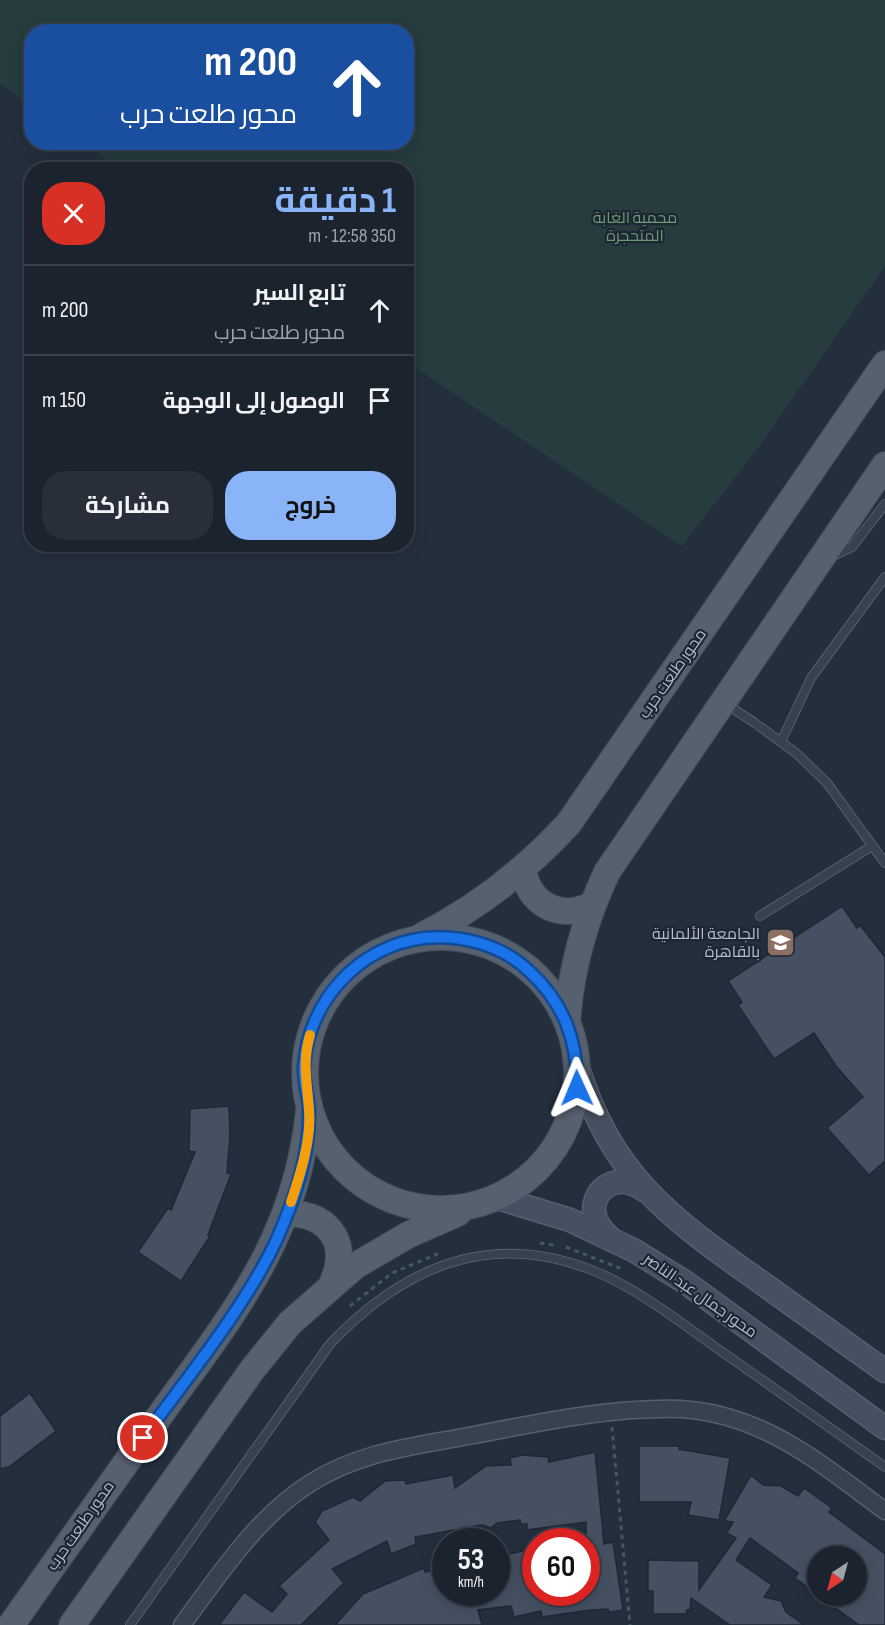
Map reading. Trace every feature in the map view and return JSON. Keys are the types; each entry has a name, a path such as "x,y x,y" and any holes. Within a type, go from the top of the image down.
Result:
{"main road":[{"name":"محور طلعت حرب","path":"414,939 471,908 523,869 569,824 885,364"},
{"path":"567,1022 573,968 592,905 618,851 885,465"},
{"path":"523,869 533,895 547,907 565,912 592,905"},
{"path":"486,1202 449,1210 424,1209 376,1194 358,1181 334,1158 317,1131 309,1111 305,1089 307,1046 323,1004 352,969 392,946 414,939 438,937 462,939 506,954 543,983 567,1022 577,1065 594,1114 606,1137 646,1191 690,1232 885,1371"},
{"path":"72,1625 271,1344 290,1323 332,1284 381,1250 520,1185 553,1152 573,1110 577,1065"},
{"name":"محور طلعت حرب","path":"11,1625 249,1289 268,1256 288,1213 302,1162 309,1111"},
{"path":"610,1238 599,1227 594,1214 599,1193 610,1184 624,1181 646,1191"},
{"name":"محور جمال عبد الناصر","path":"486,1202 546,1212 610,1238 685,1282 885,1428"},
{"path":"288,1213 305,1214 321,1221 333,1234 339,1250 339,1268 332,1284"}],"street":[{"path":"182,1625 248,1539 309,1484 342,1467 401,1447 611,1413 682,1409 711,1413 743,1422 775,1436 805,1453 885,1511"}],"lane":[{"path":"820,560 837,556 852,547 885,504"},
{"path":"781,742 811,678 885,577"},
{"path":"722,701 781,742 827,783 885,863"},
{"path":"760,916 872,846"},
{"path":"130,1625 297,1390 342,1332 363,1311 397,1286 439,1266 471,1258 529,1255 553,1259 600,1274 661,1309 885,1467"}],"path":[{"path":"537,1242 571,1248 625,1270"},
{"path":"347,1309 392,1273 445,1251"},
{"path":"611,1413 630,1625"}],"green space":[{"name":"محمية الغابة المتحجرة","path":"0,0 885,0 885,266 761,444 682,546 414,367 414,162 111,162 93,150 414,150 414,24 24,24 24,101 0,83"}],"building":[{"path":"842,906 857,928 860,925 885,957 885,1161 869,1175 827,1128 863,1097 836,1066 814,1033 774,1059 738,1005 742,1002 728,981"},
{"path":"229,1106 230,1136 227,1173 231,1174 208,1235 210,1236 181,1281 138,1252 168,1208 171,1210 195,1152 189,1151 190,1109"},
{"path":"30,1393 56,1431 9,1467 0,1469 0,1416"},
{"path":"639,1446 679,1446 679,1449 730,1458 719,1520 688,1515 691,1502 639,1502"},
{"path":"595,1452 604,1544 613,1542 623,1610 609,1612 608,1609 590,1610 542,1617 541,1611 514,1617 511,1606 478,1610 482,1625 335,1625 363,1594 424,1568 425,1572 432,1570 432,1606 510,1606 510,1554 522,1551 522,1606 600,1606 600,1528 586,1528 586,1522 527,1528 527,1524 521,1524 520,1520 497,1523 491,1528 482,1525 465,1528 432,1528 432,1534 415,1537 416,1544 391,1554 387,1541 332,1569 344,1583 301,1625 219,1625 244,1592 272,1612 287,1594 279,1586 329,1540 315,1522 322,1511 353,1497 360,1501 385,1481 405,1480 406,1484 453,1475 455,1488 486,1466 511,1465 510,1458 522,1455 548,1457 549,1462"},
{"path":"751,1475 763,1485 781,1486 798,1496 804,1488 832,1508 829,1512 885,1554 885,1625 859,1625 833,1606 867,1606 867,1546 807,1546 807,1587 795,1578 798,1573 750,1538 736,1560 772,1585 764,1597 781,1601 786,1612 804,1625 730,1625 691,1598 690,1610 687,1610 686,1614 653,1614 653,1591 648,1591 648,1560 699,1561 699,1590 736,1538 727,1533 733,1522 724,1521"}],"slow traffic":[{"path":"291,1202 307,1137 309,1111 304,1067 310,1035"}],"place":[{"name":"الجامعة الألمانية بالقاهرة","path":"781,943"}],"route":[{"path":"143,1438 249,1289 277,1239 296,1188 307,1137 309,1111 304,1067 313,1024 336,985 352,969 371,956 414,939 438,937 462,939 484,944 506,954 543,983 556,1001 567,1022 574,1043 577,1088"}]}
